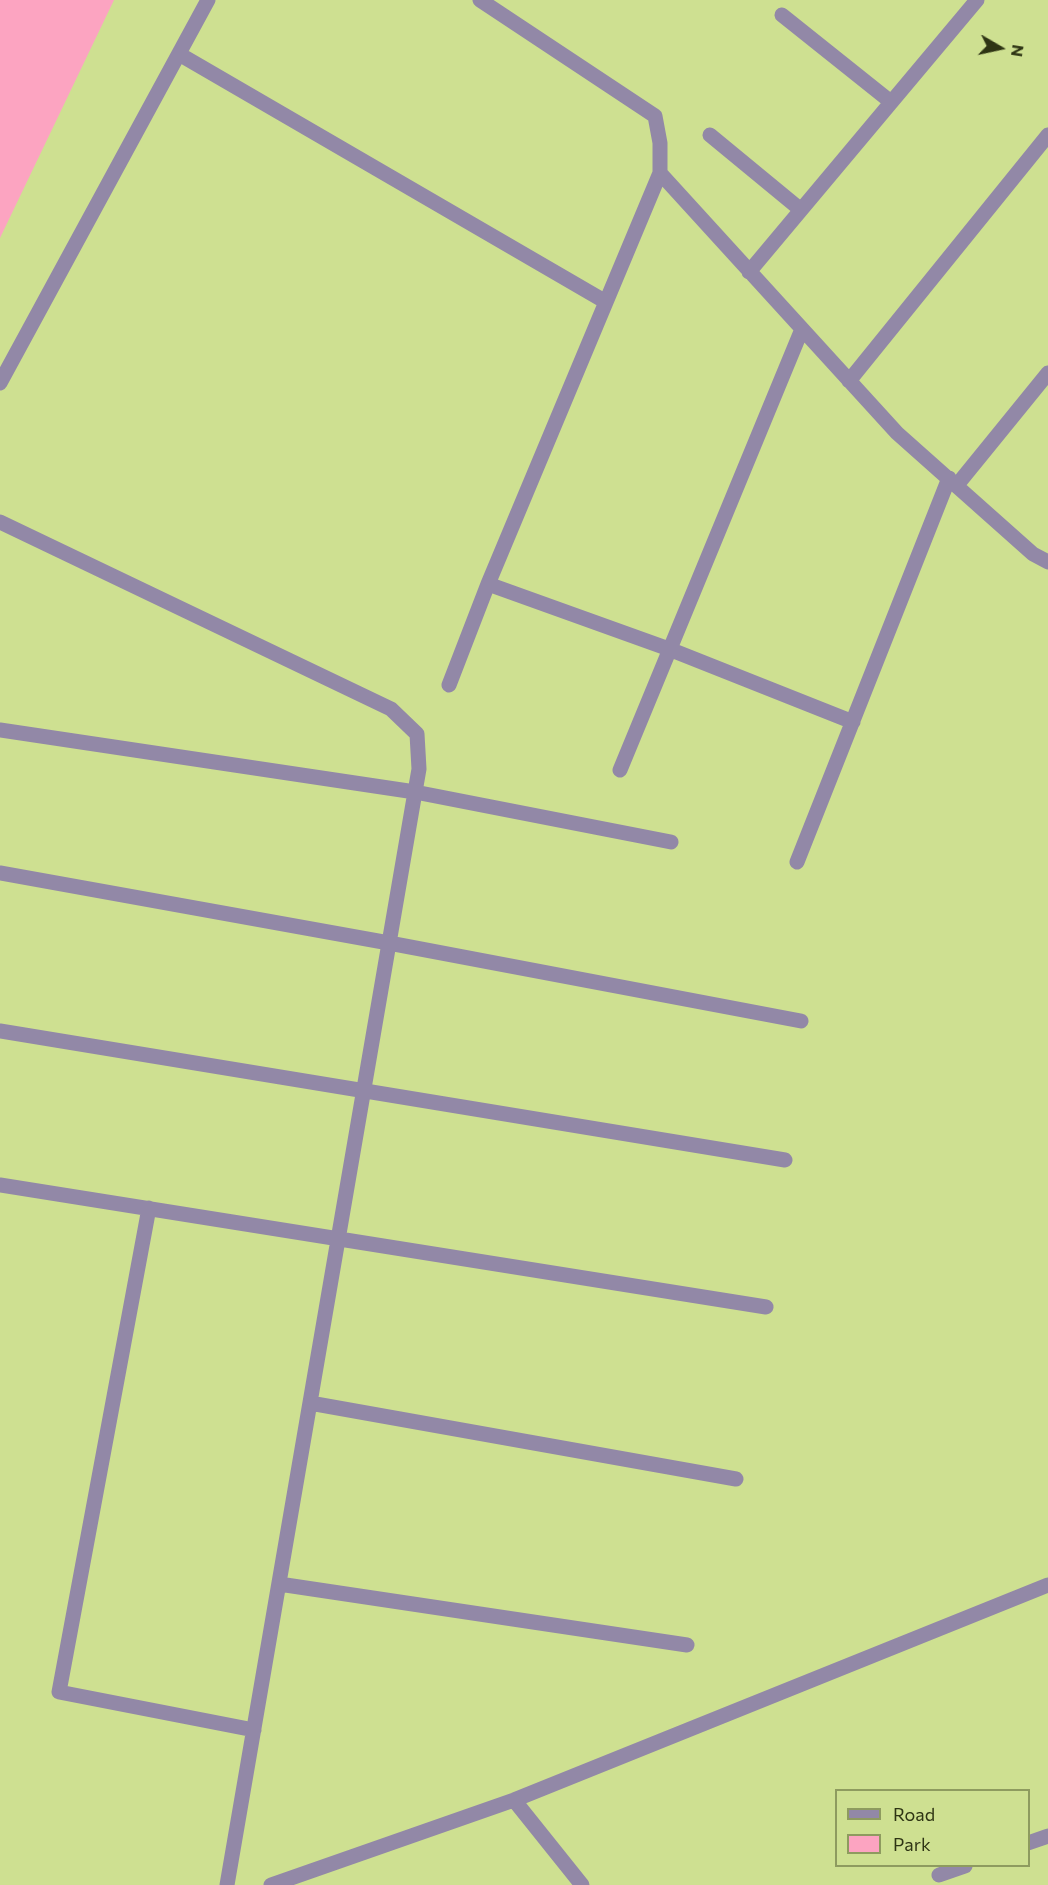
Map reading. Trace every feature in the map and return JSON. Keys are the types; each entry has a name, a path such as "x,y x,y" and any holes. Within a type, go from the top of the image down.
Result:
{"street":[{"path":"0,383 208,0"},
{"path":"449,685 488,584 660,173 660,143 655,116 480,0"},
{"path":"749,272 977,0"},
{"path":"782,15 891,102"},
{"path":"179,54 606,302"},
{"path":"710,135 801,210"},
{"path":"849,381 1048,135"},
{"path":"660,173 897,433 1034,554 1048,562"},
{"path":"620,770 802,329"},
{"path":"797,862 852,722 953,482 1048,373"},
{"path":"0,522 391,709 417,734 419,769 227,1885"},
{"path":"488,584 669,649 852,722"},
{"path":"0,730 415,792 671,842"},
{"path":"0,873 389,943 801,1021"},
{"path":"0,1031 785,1160"},
{"path":"0,1185 766,1307"},
{"path":"149,1208 59,1692 254,1730"},
{"path":"310,1403 736,1479"},
{"path":"279,1584 687,1646"},
{"path":"271,1885 514,1800 1048,1585"},
{"path":"514,1800 582,1885"},
{"path":"1030,1843 1048,1836"},
{"path":"939,1875 962,1867"}],"green space":[{"path":"0,0 114,0 0,238"}]}
